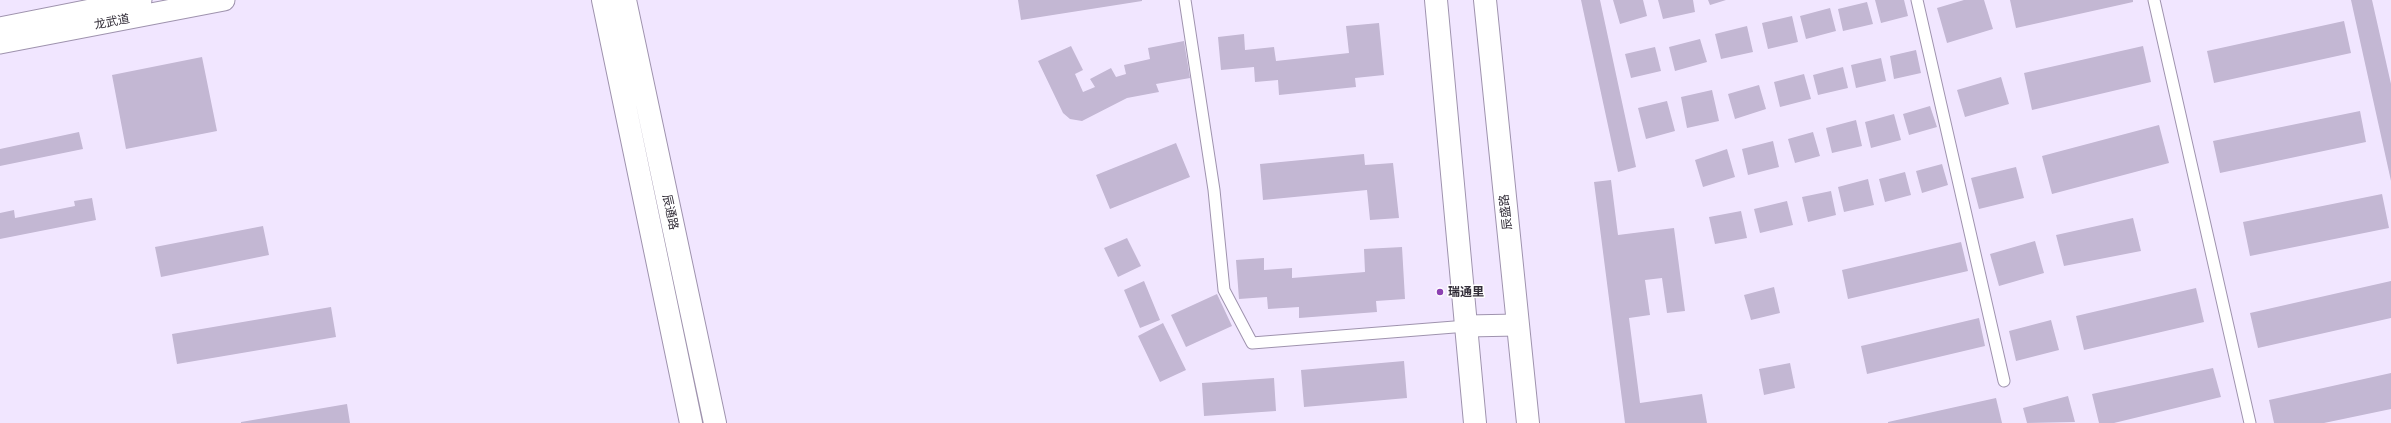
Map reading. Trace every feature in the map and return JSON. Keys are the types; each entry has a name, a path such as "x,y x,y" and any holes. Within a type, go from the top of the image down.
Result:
{"street":[{"path":"0,28 141,0"},
{"name":"龙武道","path":"0,44 224,0"},
{"name":"辰通路","path":"603,0 691,423"},
{"name":"辰通路","path":"625,0 716,423"},
{"path":"1436,0 1475,423"},
{"name":"辰盛路","path":"1485,0 1528,423"},
{"path":"1467,326 1517,325"}],"lane":[{"path":"1185,0 1214,190 1224,290 1252,343 1467,326"},
{"path":"1917,0 2004,381"},
{"path":"2154,0 2250,423"}],"building":[{"path":"1018,0 1142,0 1142,1 1021,20"},
{"path":"1581,0 1600,0 1636,167 1618,172"},
{"path":"1613,0 1643,0 1647,16 1620,24"},
{"path":"1658,0 1693,0 1695,12 1663,19"},
{"path":"1708,0 1726,0 1710,5"},
{"path":"1875,0 1904,0 1908,16 1881,23"},
{"path":"1964,0 1984,0 1993,29 1947,43 1937,8"},
{"path":"2010,0 2133,0 2133,2 2016,28"},
{"path":"2351,0 2372,0 2391,84 2391,181"},
{"path":"1867,2 1873,24 1843,31 1838,9"},
{"path":"1830,8 1836,31 1806,39 1800,16"},
{"path":"1792,16 1798,42 1768,49 1762,23"},
{"path":"2344,21 2351,53 2214,83 2207,51"},
{"path":"1379,23 1384,75 1355,78 1356,87 1279,95 1278,80 1255,82 1254,67 1221,70 1218,37 1244,34 1245,50 1274,47 1276,61 1349,53 1346,26"},
{"path":"1747,26 1753,52 1721,59 1715,34"},
{"path":"1700,39 1707,62 1675,71 1669,47"},
{"path":"1184,41 1190,78 1156,84 1159,92 1127,98 1082,121 1070,119 1063,113 1038,61 1071,46 1083,70 1075,74 1083,92 1095,87 1090,79 1111,68 1116,77 1126,74 1124,65 1150,59 1148,48"},
{"path":"2143,46 2151,82 2032,110 2024,73"},
{"path":"1655,47 1661,71 1631,78 1625,54"},
{"path":"1916,50 1921,73 1894,79 1890,56"},
{"path":"202,57 217,131 126,149 112,75"},
{"path":"1881,58 1886,81 1856,88 1851,65"},
{"path":"1843,67 1848,88 1818,95 1813,75"},
{"path":"1804,74 1811,99 1780,107 1774,82"},
{"path":"2001,77 2009,104 1965,117 1957,90"},
{"path":"1759,85 1766,109 1735,119 1728,94"},
{"path":"1712,90 1719,121 1687,128 1681,97"},
{"path":"1667,101 1675,131 1646,139 1638,108"},
{"path":"1930,106 1937,127 1909,135 1903,114"},
{"path":"2360,111 2366,142 2220,173 2213,141"},
{"path":"1894,114 1901,140 1871,148 1865,122"},
{"path":"1856,120 1862,146 1832,153 1826,128"},
{"path":"2159,125 2169,163 2052,194 2042,156"},
{"path":"79,132 83,149 0,166 0,149"},
{"path":"1813,132 1820,156 1795,163 1788,139"},
{"path":"1773,141 1779,167 1748,175 1742,149"},
{"path":"1176,143 1190,177 1110,209 1096,175"},
{"path":"1727,149 1735,177 1703,187 1695,160"},
{"path":"1364,154 1365,165 1393,163 1399,218 1370,220 1367,190 1263,200 1260,164"},
{"path":"1942,164 1948,185 1922,193 1916,171"},
{"path":"2016,167 2024,198 1979,209 1971,178"},
{"path":"1905,172 1911,195 1885,202 1879,179"},
{"path":"1868,179 1874,205 1844,212 1838,187"},
{"path":"1611,180 1618,235 1674,228 1685,311 1667,313 1662,278 1645,280 1650,315 1629,318 1640,403 1702,394 1707,423 1625,423 1594,182"},
{"path":"1831,191 1836,215 1808,222 1802,197"},
{"path":"2382,194 2389,228 2250,256 2243,222"},
{"path":"92,198 96,220 0,239 0,213 14,210 15,218 75,206 74,201"},
{"path":"1787,201 1793,225 1760,233 1754,209"},
{"path":"1741,211 1747,238 1715,244 1709,217"},
{"path":"2133,218 2141,251 2064,266 2056,235"},
{"path":"263,226 269,255 161,277 155,247"},
{"path":"1127,238 1141,266 1118,277 1104,248"},
{"path":"2035,241 2044,273 1999,286 1990,254"},
{"path":"1961,242 1968,271 1848,299 1842,270"},
{"path":"1402,247 1405,299 1376,301 1377,312 1299,318 1299,307 1268,309 1267,297 1239,299 1236,260 1264,258 1264,270 1292,268 1292,278 1365,272 1364,249"},
{"path":"1144,281 1160,320 1140,328 1124,290"},
{"path":"2391,281 2391,318 2258,348 2250,313"},
{"path":"1774,287 1780,313 1751,320 1744,295"},
{"path":"2196,288 2204,322 2084,350 2076,316"},
{"path":"1217,294 1232,326 1186,347 1171,315"},
{"path":"331,307 336,337 177,364 172,334"},
{"path":"1979,318 1985,346 1867,374 1861,346"},
{"path":"2051,320 2059,350 2016,361 2009,331"},
{"path":"1163,323 1186,370 1160,382 1138,336"},
{"path":"1404,361 1407,398 1304,407 1301,370"},
{"path":"1790,363 1795,388 1764,395 1759,369"},
{"path":"2213,368 2221,397 2114,423 2099,423 2092,394"},
{"path":"2391,373 2391,409 2324,423 2274,423 2269,400"},
{"path":"1274,378 1276,411 1204,416 1202,383"},
{"path":"2068,396 2075,422 2027,423 2023,408"},
{"path":"1996,398 2002,423 1888,423 1888,422"},
{"path":"347,404 350,423 241,423 241,422"}],"place":[{"name":"瑞通里","path":"1440,292"}]}
